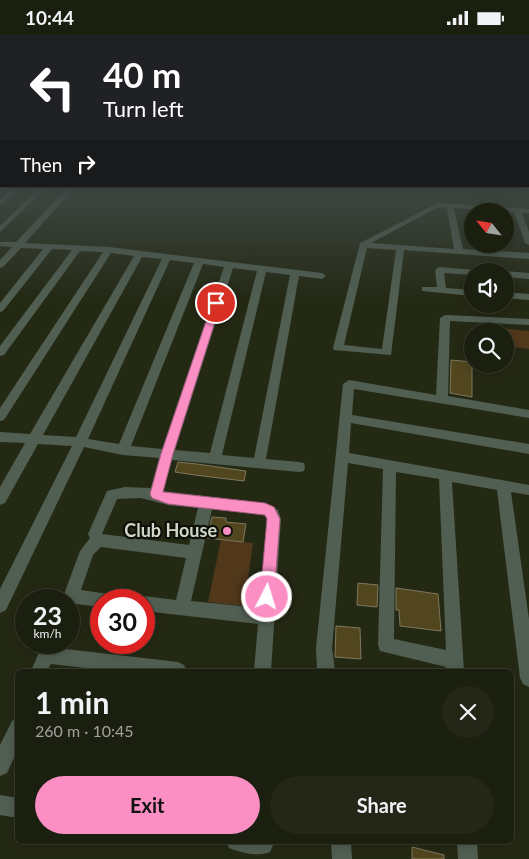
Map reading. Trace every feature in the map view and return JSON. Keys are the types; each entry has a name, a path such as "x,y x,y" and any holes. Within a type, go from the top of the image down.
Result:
{"street":[{"path":"0,265 38,222"},
{"path":"400,248 387,353 338,348 363,245 405,222"},
{"path":"453,222 459,251"},
{"path":"522,222 529,243"},
{"path":"0,244 109,250 322,276"},
{"path":"363,245 529,256"},
{"path":"0,309 50,246"},
{"path":"0,353 78,247"},
{"path":"0,417 109,250"},
{"path":"0,499 139,254"},
{"path":"0,605 167,258"},
{"path":"123,450 199,262"},
{"path":"156,494 167,454 229,266"},
{"path":"215,459 262,269"},
{"path":"442,291 439,270 464,272"},
{"path":"259,463 295,273"},
{"path":"514,275 529,276"},
{"path":"425,289 464,292"},
{"path":"514,296 529,297"},
{"path":"442,400 445,318 529,322"},
{"path":"326,669 324,648 349,384 529,414"},
{"path":"345,418 529,449"},
{"path":"0,437 80,442 123,450 299,467"},
{"path":"342,457 390,467 529,490"},
{"path":"390,467 386,645 455,666 445,475"},
{"path":"503,485 529,678"},
{"path":"98,540 95,533 112,495 120,492 156,494 168,499 265,509 273,514 263,669"},
{"path":"182,608 206,503"},
{"path":"98,540 194,552"},
{"path":"73,589 87,551 98,540"},
{"path":"155,605 266,617"},
{"path":"40,669 47,654"},
{"path":"78,654 166,669"},
{"path":"0,766 15,734"},
{"path":"0,805 15,808"},
{"path":"246,844 263,849"},
{"path":"340,844 342,859"},
{"path":"467,844 468,859"}],"shaded area":[{"path":"514,330 529,331 529,349 514,347"},
{"path":"221,540 253,543 244,606 208,602"}],"building":[{"path":"451,360 464,361 464,373 472,373 472,397 450,393"},
{"path":"178,462 246,471 244,481 175,472"},
{"name":"Club House","path":"212,517 226,518 226,522 246,524 243,542 207,538"},
{"path":"358,583 378,585 377,607 357,605"},
{"path":"396,588 438,594 441,631 400,626 399,610 396,610"},
{"path":"336,626 360,628 361,659 335,657"},
{"path":"412,847 444,855 444,859 412,859"}],"place":[{"name":"Club House","path":"227,531"}],"route":[{"path":"216,303 156,494 168,499 270,511 274,519 267,597"}]}
